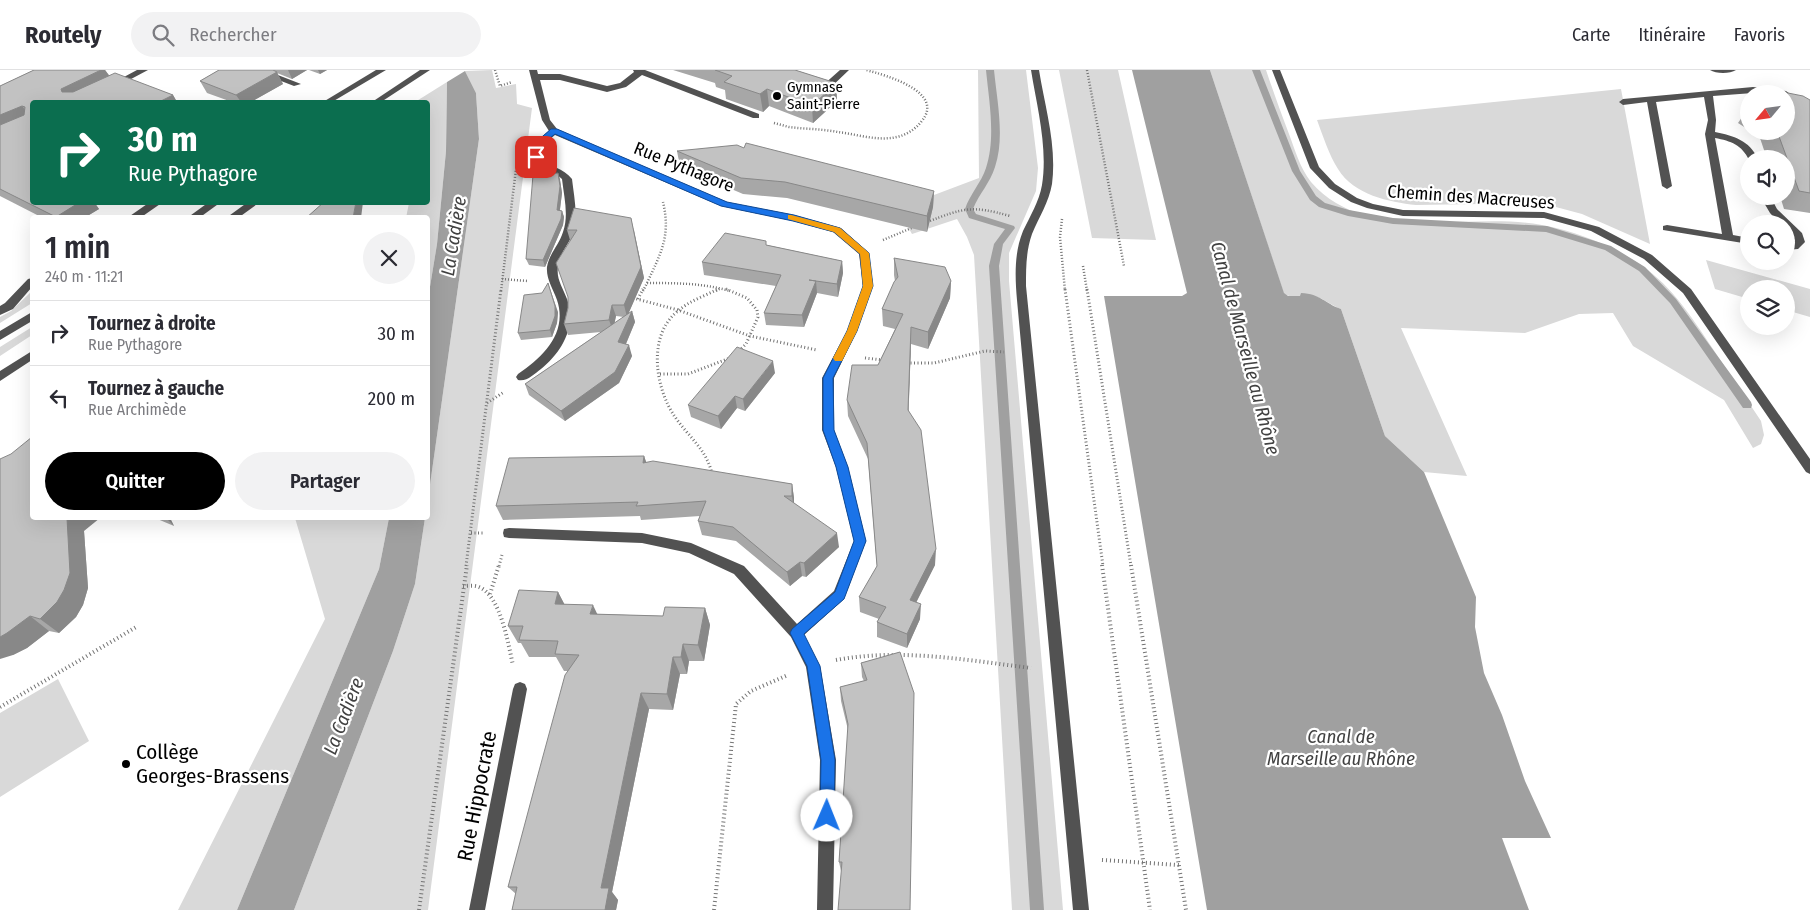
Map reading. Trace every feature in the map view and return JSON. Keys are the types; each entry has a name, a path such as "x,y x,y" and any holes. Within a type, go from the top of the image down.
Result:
{"street":[{"path":"100,90 144,70"},
{"path":"257,70 297,84"},
{"path":"330,100 382,70"},
{"path":"379,100 426,70"},
{"path":"825,88 845,70"},
{"path":"1035,70 1049,167 1044,200 1023,248 1021,266 1027,352 1081,910"},
{"name":"Chemin des Macreuses","path":"1276,70 1315,168 1332,186 1354,200 1370,206 1403,213 1529,214 1559,218 1611,237 1655,262 1687,291 1810,469"},
{"path":"1714,70 1732,70"},
{"path":"522,377 552,353 563,334 564,304 555,284 552,263 570,228 567,179 563,174 545,167 536,157 540,142 554,131 546,120 533,74 607,89 623,85 639,71 756,116"},
{"path":"1623,102 1740,91"},
{"path":"1708,93 1712,120 1710,134 1728,238"},
{"path":"1650,99 1666,186"},
{"name":"Rue Pythagore","path":"554,131 724,204 794,218 837,230 859,249"},
{"path":"1710,134 1735,139 1750,150"},
{"path":"137,215 153,205"},
{"path":"196,215 212,205"},
{"path":"236,215 250,205"},
{"path":"1667,228 1740,240"},
{"path":"1795,232 1800,242 1795,246"},
{"path":"796,633 839,595 860,541 842,467 828,430 828,378 852,331 868,286 864,253 859,249"},
{"path":"0,311 9,306 30,283"},
{"path":"0,336 30,317"},
{"path":"0,377 30,357"},
{"path":"509,533 642,538 691,548 739,570 796,633 813,666 828,760 825,910"},
{"name":"Rue Hippocrate","path":"477,910 520,689"}],"path":[{"path":"495,70 500,86 512,83 510,76"},
{"path":"756,116 795,128 834,131 873,138 892,138 910,132 922,123 927,109 922,96 909,86 891,77 866,70"},
{"path":"1086,70 1124,266"},
{"path":"419,910 463,586 517,161"},
{"path":"638,299 666,242 668,221 653,174"},
{"path":"859,249 958,210 981,208 1033,222"},
{"path":"1062,216 1060,237 1065,292 1150,910"},
{"path":"1083,266 1186,910"},
{"path":"502,279 555,284"},
{"path":"647,284 690,283 721,288 742,295 755,306 758,317 750,336 740,351 733,357 697,372 679,376 660,374"},
{"path":"713,476 707,456 671,411 661,387 658,355 664,327 678,310 721,288"},
{"path":"630,297 678,310 750,336 840,355 889,361"},
{"path":"898,362 934,363 985,351 1027,352"},
{"path":"463,586 479,587 490,594 503,626 520,689"},
{"path":"0,707 138,626"},
{"path":"714,910 736,704 751,691 813,666 852,656 892,653 1058,670"},
{"path":"1077,858 1179,866"}],"shaded area":[{"path":"492,70 496,88 516,84 517,104 532,108 428,910 294,910 393,651 415,584 425,520 430,520 430,485 479,139 476,93 465,71"},
{"path":"978,70 1026,70 1038,168 1036,191 1009,253 1009,281 1063,910 1012,910 974,255 957,219 912,234 908,227 923,221 934,195 979,178"},
{"path":"1059,70 1118,70 1156,240 1092,238"},
{"path":"1210,70 1266,70 1296,153 1307,177 1334,202 1360,214 1389,220 1420,222 1483,221 1542,225 1577,234 1600,243 1646,268 1658,278 1688,312 1761,421 1764,435 1761,444 1753,448 1724,400 1633,346 1613,313 1579,314 1525,333 1401,328 1467,476 1424,472 1385,436 1341,309 1318,297 1295,297 1284,294"},
{"path":"447,82 446,151 437,244 430,287 430,215 407,215 409,205 430,205 430,100 418,100"},
{"path":"1621,89 1650,244 1582,214 1541,203 1416,205 1373,196 1353,185 1338,169 1329,152 1317,120"},
{"path":"1706,260 1778,280 1740,280 1740,296 1715,289"},
{"path":"1795,285 1810,289 1810,317 1795,313"},
{"path":"30,293 30,304 0,323 0,317 11,311"},
{"path":"30,328 30,336 0,356 0,347"},
{"path":"296,520 389,520 379,569 237,910 178,910 325,619"},
{"path":"58,679 89,741 0,797 0,713"}],"water":[{"name":"Canal de Marseille au Rhône","path":"1132,70 1210,70 1284,293 1288,296 1300,296 1301,293 1313,295 1341,309 1385,436 1424,472 1476,597 1475,627 1484,673 1502,715 1525,781 1551,838 1502,838 1529,910 1207,910 1104,296 1182,296 1187,293"},
{"name":"La Cadière","path":"465,71 476,93 479,139 430,485 430,287 437,244 446,151 447,82"},
{"name":"La Cadière","path":"389,520 425,520 415,584 393,651 294,910 237,910 379,569"}],"building":[{"path":"34,70 101,70 61,89 62,92 73,92 115,73 173,95 163,100 30,100 30,204 0,189 0,125 24,115 25,107 22,106 0,115 0,86"},
{"path":"219,70 273,70 277,72 236,95 200,81"},
{"path":"715,70 795,70 836,83 812,106 767,89 760,94 724,82 732,76"},
{"path":"1795,94 1803,96 1810,100 1810,193 1799,191 1795,180 1795,150 1784,150 1780,140 1795,140"},
{"path":"746,143 934,191 927,216 785,182 741,178 677,151 737,145 744,148"},
{"path":"558,173 560,186 557,210 562,211 561,219 543,260 526,259 533,175"},
{"path":"32,205 75,205 59,215 52,215"},
{"path":"321,205 355,205 354,215 309,215"},
{"path":"574,208 631,218 641,267 624,305 612,305 609,320 564,324 568,308 568,297 556,263 577,230 567,230"},
{"path":"725,233 766,241 766,245 842,261 837,284 816,281 802,315 764,313 781,275 702,262"},
{"path":"894,258 945,267 951,281 928,332 911,327 908,410 921,430 936,549 910,600 921,604 907,634 877,622 886,607 859,597 877,566 867,443 847,400 852,365 878,365 903,314 882,309 898,277"},
{"path":"548,283 555,306 555,316 550,330 518,333 524,295 542,293"},
{"path":"632,311 618,342 629,345 615,372 561,411 525,384"},
{"path":"737,347 773,361 743,399 735,396 718,416 688,405"},
{"path":"30,439 30,520 67,520 70,573 57,602 40,619 30,616 0,637 0,459 11,454"},
{"path":"644,456 643,463 653,461 792,484 792,496 784,496 837,533 804,563 800,562 787,572 733,527 698,521 706,501 636,506 638,502 496,506 509,458"},
{"path":"519,590 558,592 555,604 593,605 590,614 663,616 665,607 705,608 698,645 683,644 681,657 673,657 667,694 641,693 601,888 609,888 605,910 512,910 517,887 508,887 565,675 579,655 555,654 558,641 519,640 523,626 508,626"},
{"path":"900,652 914,693 910,910 838,910 842,862 839,862 848,724 840,687 867,680 861,663"}],"waterway":[{"path":"990,70 994,153 988,175 969,209 972,216 1011,228 999,244 994,266 1037,910"},
{"path":"1256,70 1296,171 1313,198 1322,205 1348,213 1393,221 1547,229 1608,248 1642,269 1673,301 1747,405"}],"slow traffic":[{"path":"791,217 837,230 864,253 868,286 852,331 838,358"}],"place":[{"name":"Gymnase Saint-Pierre","path":"777,96"},
{"name":"Collège Georges-Brassens","path":"126,764"}],"route":[{"path":"536,157 540,142 554,131 724,204 794,218 837,230 864,253 868,286 852,331 828,378 828,430 842,467 860,541 839,595 796,633 805,647 813,666 828,760 827,816"}]}
